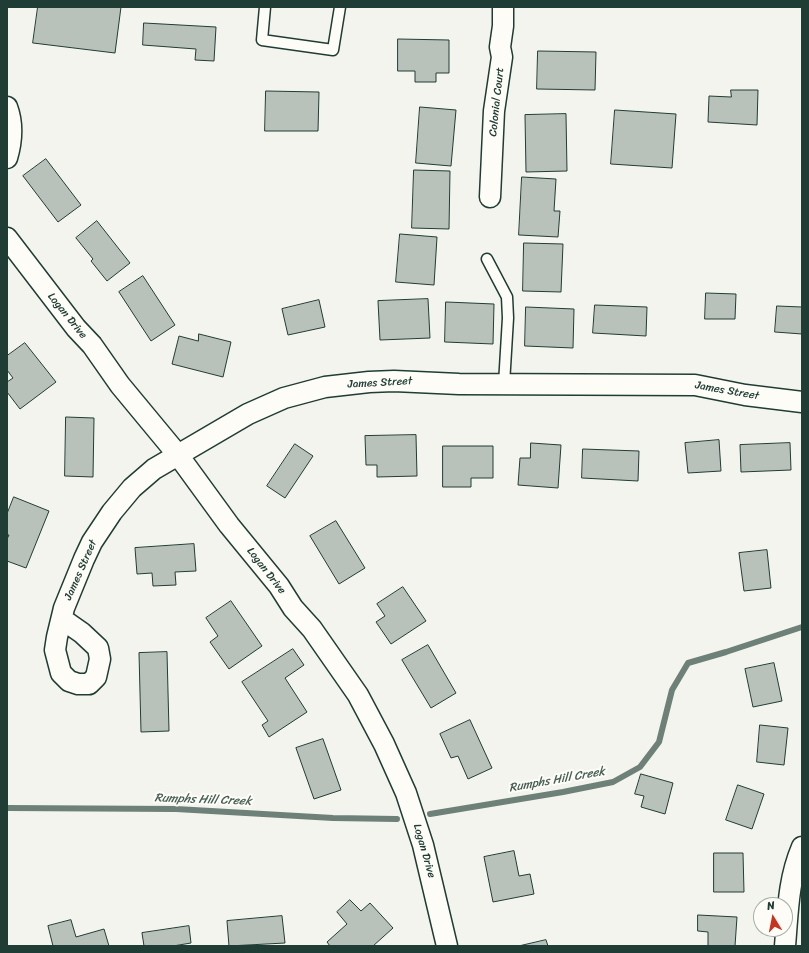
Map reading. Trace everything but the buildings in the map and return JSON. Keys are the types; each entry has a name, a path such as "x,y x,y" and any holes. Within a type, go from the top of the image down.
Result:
{"street":[{"name":"Colonial Court","path":"490,197 494,111 502,57 500,47 504,26 503,7"},
{"path":"7,107 10,114 11,135 7,158"},
{"name":"Logan Drive","path":"7,238 76,328 92,346 120,385 178,455 293,608 312,629 358,695 384,744 406,793 423,845 447,946"},
{"name":"James Street","path":"62,618 64,608 92,542 112,512 132,488 154,469 248,414 284,398 326,387 369,382 394,381 459,384 695,385 745,395 802,402"},
{"path":"785,946 790,883 795,862 802,847"}],"lane":[{"path":"265,7 262,40 333,50 340,7"},
{"path":"487,259 507,297 508,318 504,384"}],"waterway":[{"name":"Rumphs Hill Creek","path":"430,814 563,792 613,782 640,767 659,742 672,690 688,663 802,627"},
{"name":"Rumphs Hill Creek","path":"7,808 176,809 333,818 397,819"}]}
